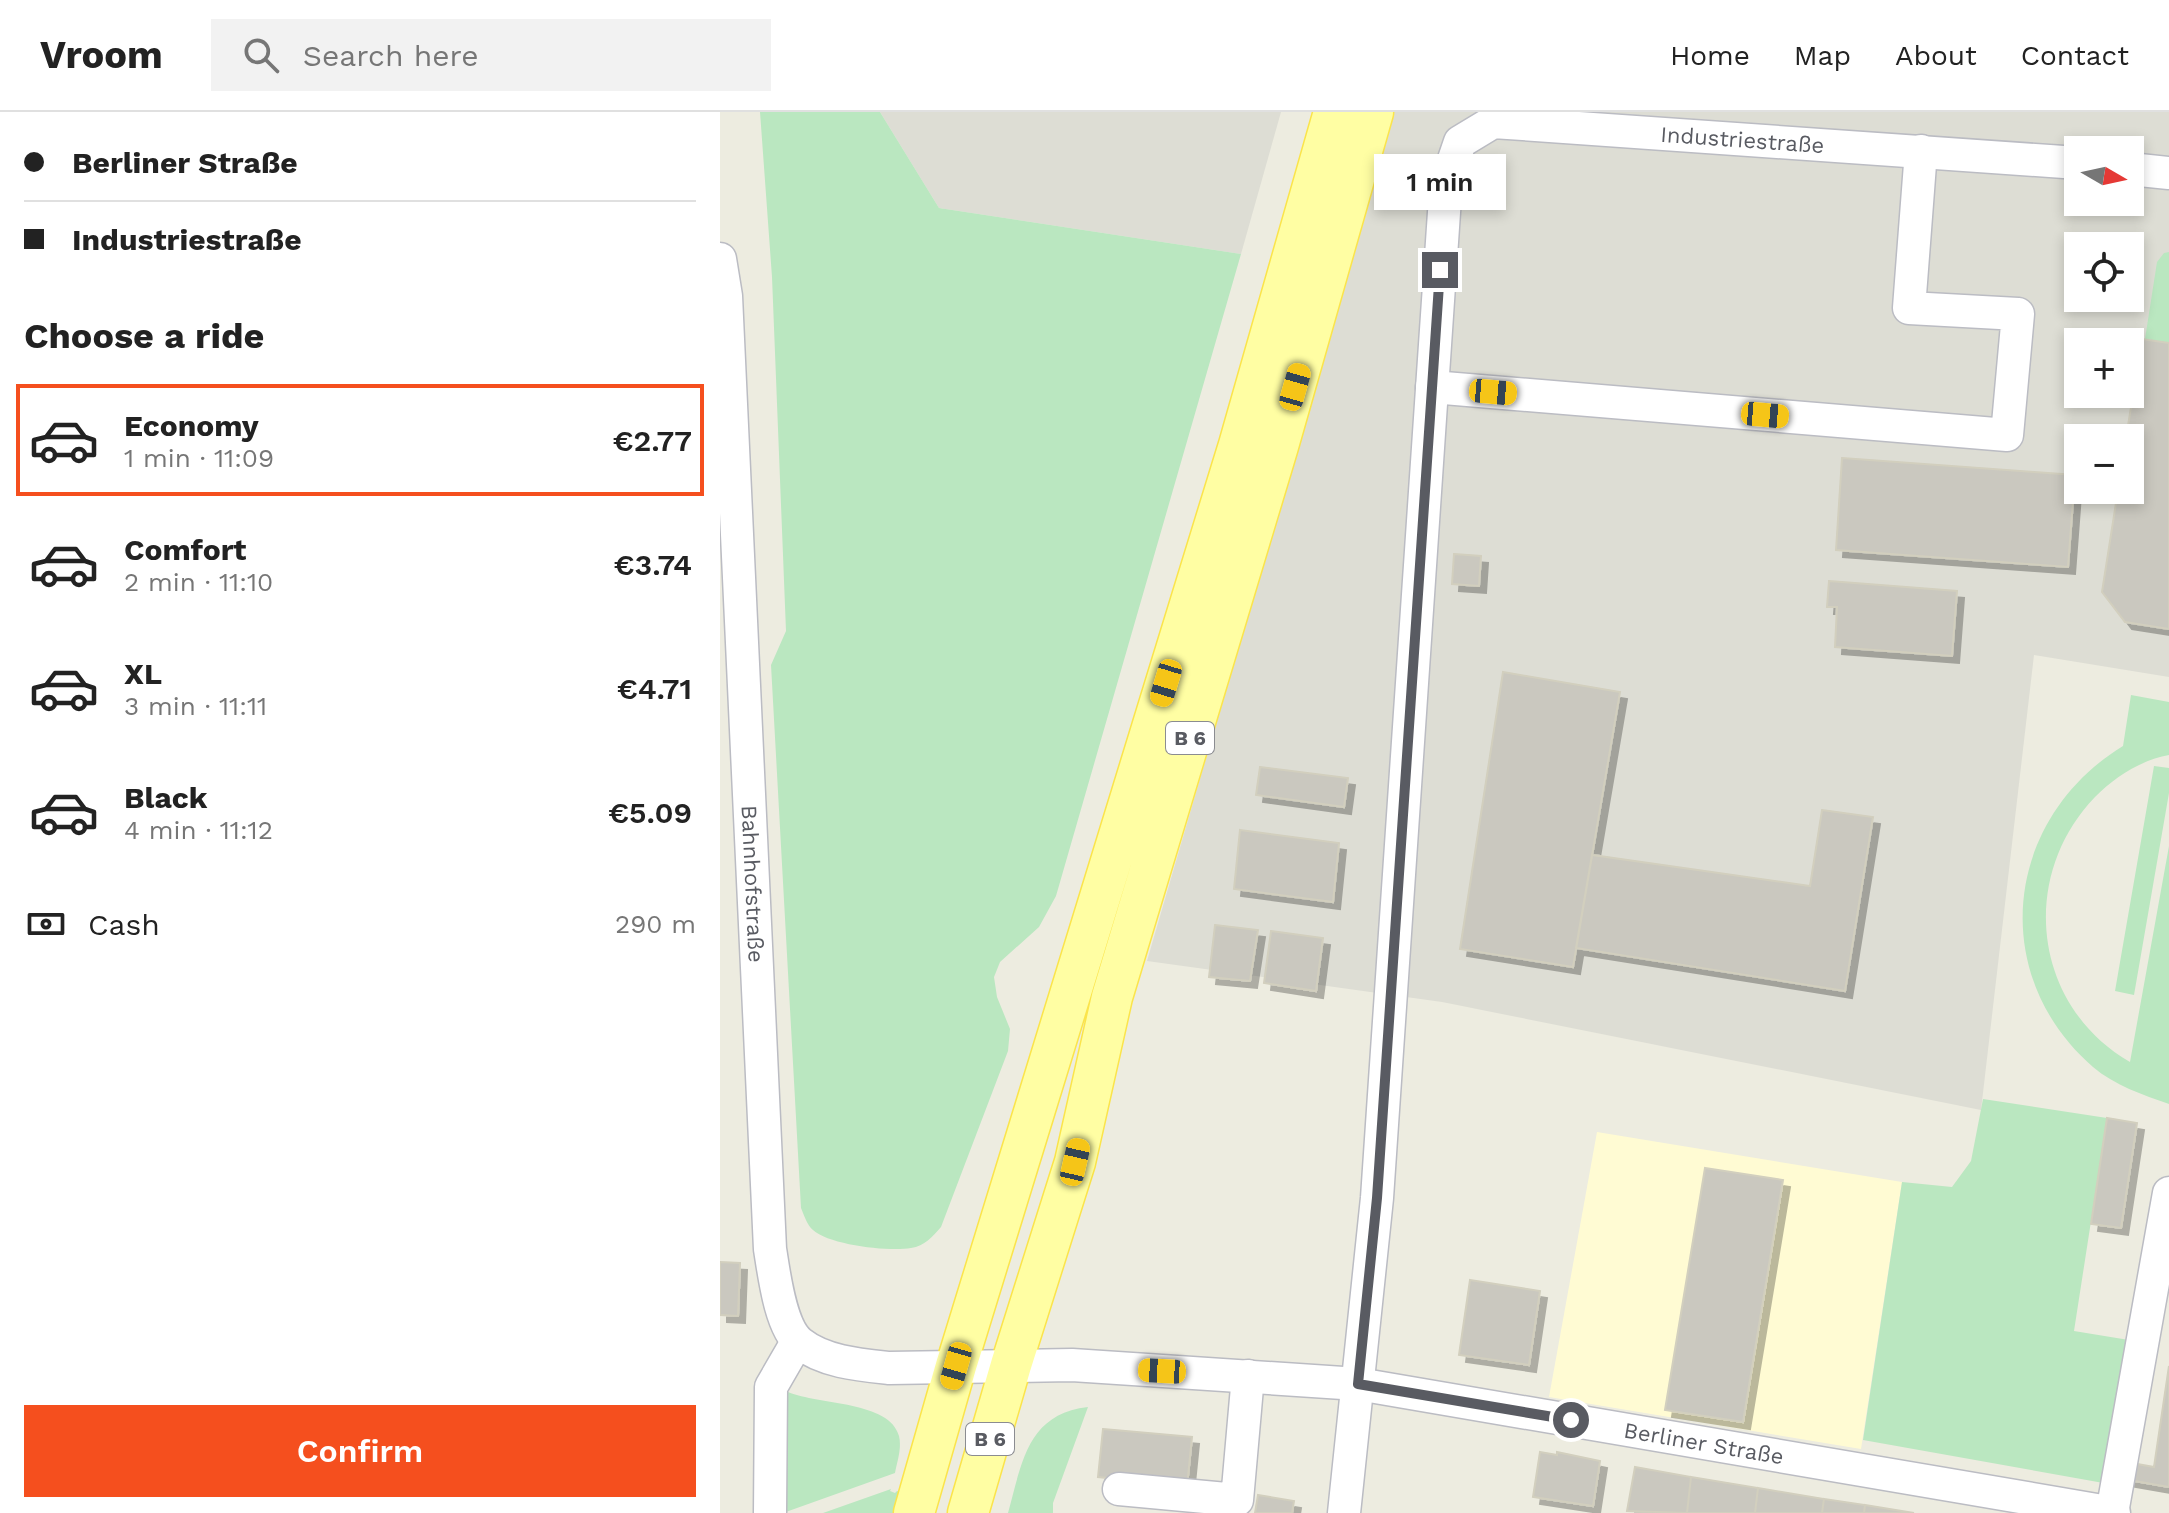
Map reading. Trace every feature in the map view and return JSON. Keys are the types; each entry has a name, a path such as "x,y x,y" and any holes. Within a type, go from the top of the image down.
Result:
{"main road":[{"name":"B 6","path":"914,1513 956,1366 1239,445 1334,112"},
{"name":"B 6","path":"968,1513 1075,1162 1112,997 1278,446 1373,112"}],"street":[{"name":"Industriestraße","path":"1344,1513 1377,1198 1446,183 1460,142 1493,122 2064,162"},
{"path":"1432,387 2007,435 2018,314 1909,308 1921,151"},
{"path":"2144,170 2169,173"},
{"name":"Bahnhofstraße","path":"720,259 726,296 770,1249 779,1303 797,1342"},
{"path":"2113,1513 2169,1193"},
{"path":"770,1513 771,1387 797,1342 824,1356 861,1365 889,1368 956,1366"},
{"name":"Berliner Straße","path":"956,1366 1072,1365 1358,1384 1997,1503 2113,1513"},
{"path":"1119,1489 1237,1500 1248,1376"}],"shaded area":[{"path":"880,112 1281,112 1241,254 939,208"},
{"path":"1394,112 2169,112 2169,677 2034,655 1981,1110 1442,1002 1147,961"},
{"path":"1597,1132 1902,1182 1861,1449 1549,1397"}],"green space":[{"path":"760,112 880,112 939,208 1241,254 1056,896 1039,927 1000,962 994,977 997,997 1010,1029 1008,1051 941,1227 924,1243 911,1248 875,1248 832,1240 811,1228 801,1208 771,665 786,631 772,277"},
{"path":"2169,252 2169,343 2145,339 2157,262 2164,253"},
{"path":"2131,695 2169,702 2169,755 2139,765 2111,783 2095,797 2070,829 2054,864 2047,901 2047,938 2056,975 2073,1008 2097,1038 2130,1062 2169,846 2169,1104 2129,1089 2093,1067 2059,1029 2036,988 2024,944 2024,899 2033,855 2053,813 2083,777 2123,746"},
{"path":"2154,766 2169,768 2169,793 2134,995 2115,991"},
{"path":"1983,1099 2107,1118 2074,1331 2135,1341 2109,1484 1863,1440 1902,1182 1952,1187 1971,1161"},
{"path":"788,1392 882,1416 893,1425 899,1436 900,1450 895,1473 783,1513 781,1397"},
{"path":"1088,1407 1053,1503 1053,1513 1008,1513 1023,1459 1040,1430 1052,1419"},
{"path":"891,1489 895,1493 904,1493 898,1513 823,1513"}],"building":[{"path":"2144,339 2169,343 2169,629 2125,622 2102,592 2116,504 2144,504 2144,424 2128,424 2131,408 2144,408"},
{"path":"1842,458 2064,474 2064,504 2073,504 2068,567 1836,550"},
{"path":"1454,554 1481,556 1479,586 1452,584"},
{"path":"1829,581 1957,591 1952,656 1835,647 1837,607 1827,607"},
{"path":"1503,672 1620,692 1573,967 1460,949"},
{"path":"1260,767 1348,778 1344,807 1256,795"},
{"path":"1822,810 1873,817 1845,991 1576,948 1592,855 1810,886"},
{"path":"1240,830 1339,843 1333,902 1234,889"},
{"path":"1215,925 1258,930 1250,981 1209,977"},
{"path":"1271,931 1323,938 1316,991 1264,983"},
{"path":"2107,1118 2137,1123 2121,1228 2091,1224"},
{"path":"1705,1168 1783,1180 1743,1422 1665,1410"},
{"path":"720,1262 740,1263 738,1316 720,1315"},
{"path":"1470,1280 1540,1291 1529,1365 1459,1355"},
{"path":"2169,1366 2169,1487 2123,1479 2126,1462 2154,1467"},
{"path":"1103,1429 1192,1437 1187,1486 1098,1477"},
{"path":"1540,1452 1557,1455 1557,1452 1600,1461 1593,1506 1533,1497"},
{"path":"1635,1467 1691,1477 1687,1513 1627,1511"},
{"path":"1691,1477 1758,1488 1755,1513 1687,1513"},
{"path":"1758,1488 1824,1499 1822,1513 1755,1513"},
{"path":"1258,1495 1294,1501 1292,1513 1255,1513"},
{"path":"1824,1499 1865,1505 1864,1513 1822,1513"},
{"path":"1865,1505 1914,1513 1864,1513"}],"route":[{"path":"1440,270 1377,1198 1358,1384 1571,1420"}]}
